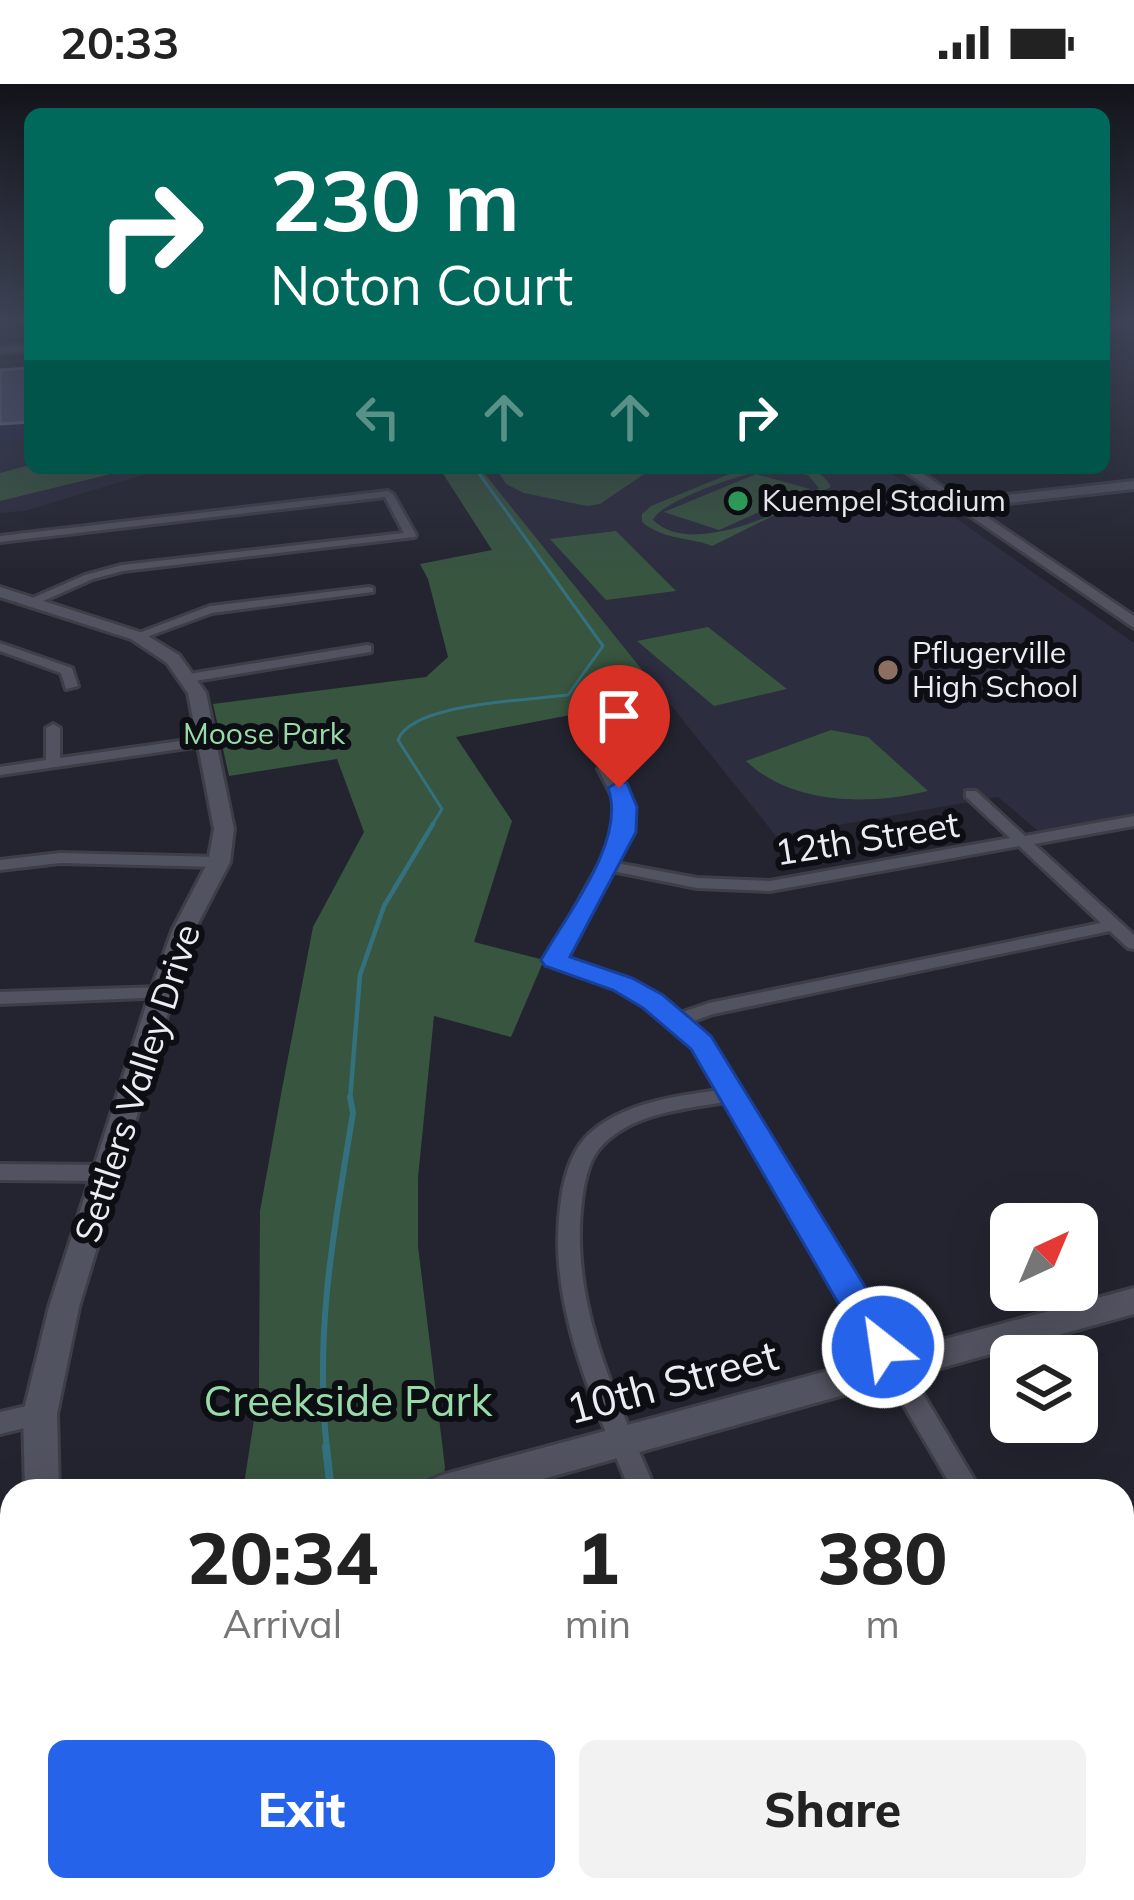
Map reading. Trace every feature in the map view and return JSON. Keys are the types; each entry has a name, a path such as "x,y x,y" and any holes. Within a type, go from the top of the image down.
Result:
{"street":[{"path":"915,474 1133,622"},
{"path":"958,503 1134,485"},
{"path":"0,539 388,494 411,535 122,568 32,602"},
{"path":"137,636 210,610 369,590"},
{"path":"0,592 137,636 173,659 189,678 368,649"},
{"path":"4,651 68,671 71,686"},
{"name":"Settlers Valley Drive","path":"42,1479 40,1414 64,1307 183,931 219,862 224,829 208,741 189,678"},
{"path":"53,728 53,763"},
{"path":"0,770 208,741"},
{"path":"605,769 626,807 625,832 555,960 622,984 680,1020 701,1042 961,1479"},
{"path":"971,794 1134,944"},
{"name":"12th Street","path":"609,866 697,883 770,886 1134,821"},
{"path":"0,866 59,858 219,862"},
{"path":"680,1020 709,1010 1114,926"},
{"path":"0,998 162,993"},
{"path":"638,1479 574,1312 567,1219 580,1162 596,1140 629,1118 663,1106 734,1094"},
{"path":"0,1172 104,1174"},
{"name":"10th Street","path":"487,1479 1134,1301"},
{"path":"0,1423 40,1414"}],"shaded area":[{"path":"0,407 24,407 24,474 146,474 25,511 0,513"},
{"name":"Pflugerville High School","path":"485,474 893,474 1134,643 1134,813 1038,831 998,797 776,836"}],"green space":[{"path":"24,467 24,474 110,474 0,501 0,473"},
{"name":"Creekside Park","path":"443,474 485,474 664,697 456,737 512,821 474,942 544,960 511,1037 434,1016 418,1178 418,1246 443,1479 245,1479 259,1387 260,1211 282,1089 313,927 364,832 337,759 229,776 213,704 426,677 448,657 420,564 492,550"},
{"path":"500,474 644,474 600,504 587,506 524,493 506,484"},
{"path":"729,474 750,474 671,504 653,520 669,530 712,533 761,519 819,488 802,474 819,474 831,487 712,546 650,528 642,522 642,514"},
{"name":"Kuempel Stadium","path":"756,474 810,489 719,530 664,512"},
{"path":"616,531 676,591 606,600 550,539"},
{"path":"708,627 787,689 714,706 637,641"},
{"path":"831,730 868,737 928,791 882,799 833,798 786,787 746,761"}],"building":[{"path":"0,407 24,407 24,422 0,424"}],"waterway":[{"path":"431,827 442,809 398,740 407,728 447,711 568,695 603,646 479,474"},
{"path":"350,1098 360,975 384,906 433,824"},
{"path":"327,1450 325,1323 353,1113 350,1098"},
{"path":"326,1447 330,1479"}],"place":[{"name":"Kuempel Stadium","path":"738,501"},
{"name":"Pflugerville High School","path":"888,670"}],"route":[{"path":"619,788 626,807 625,832 555,960 589,970 653,1001 701,1042 883,1347"}],"park label":[{"name":"Moose Park","path":"264,734"}]}
